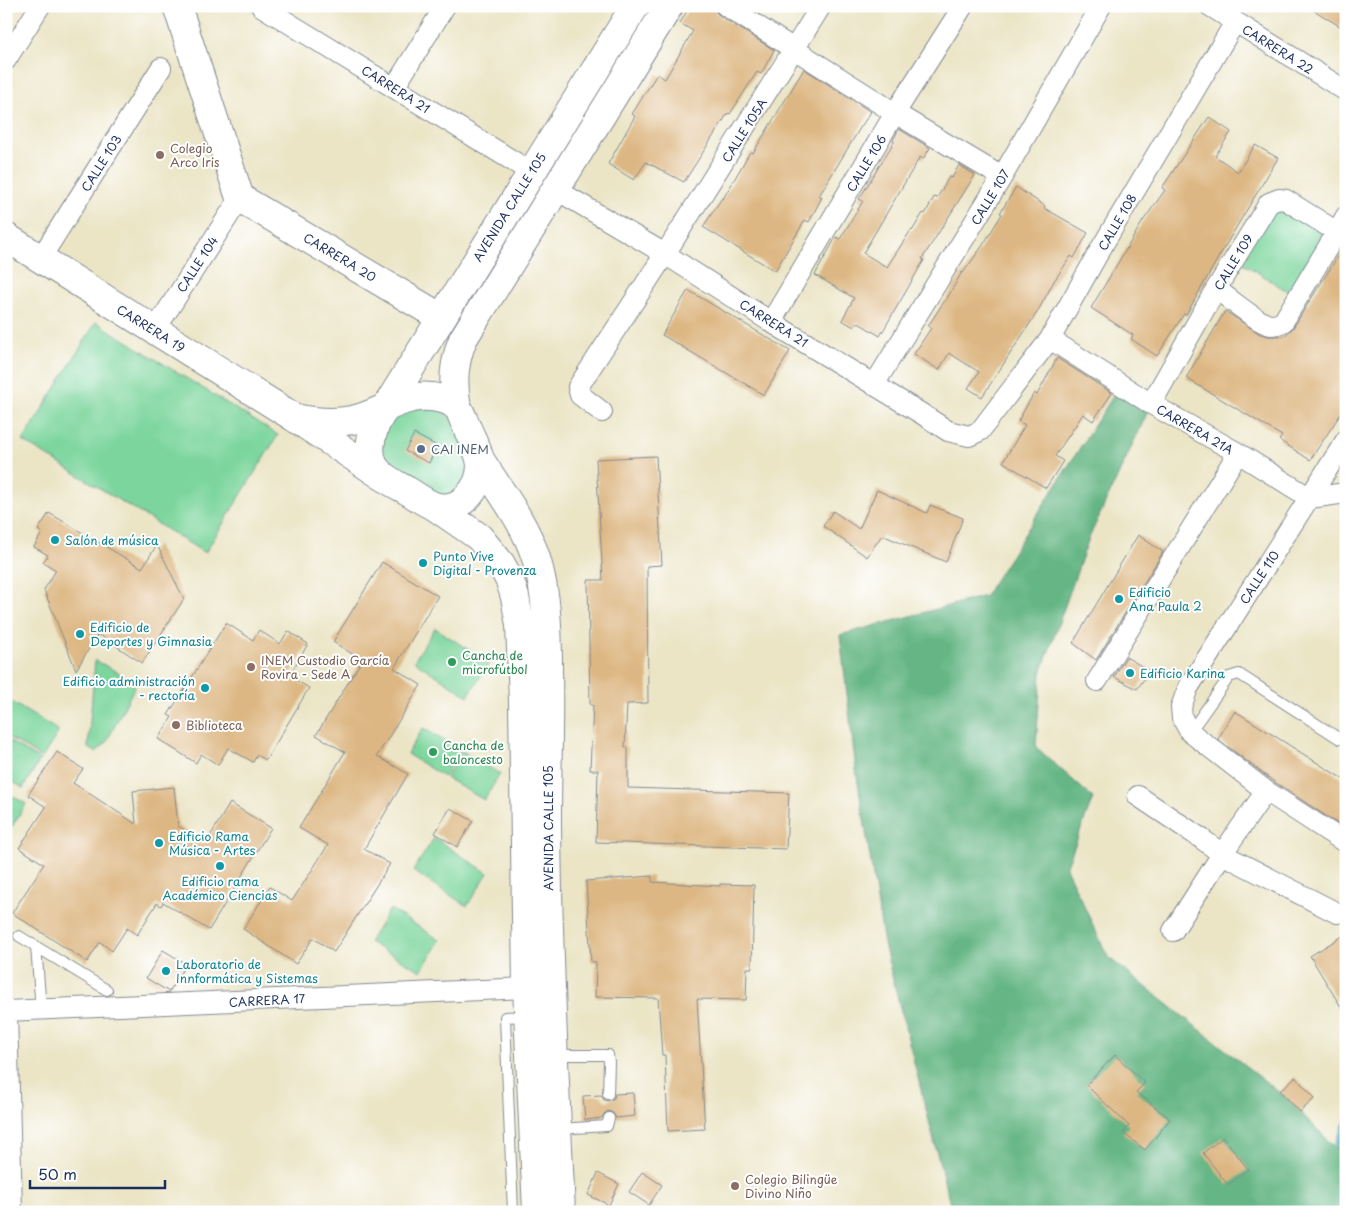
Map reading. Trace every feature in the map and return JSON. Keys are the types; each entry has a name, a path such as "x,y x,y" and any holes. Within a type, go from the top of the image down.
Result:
{"main road":[{"path":"177,6 240,198"},
{"name":"AVENIDA CALLE 105","path":"385,409 440,317 634,6"},
{"path":"457,406 433,397 420,396 396,402 385,409 375,425 372,437 371,451 376,468 384,477 434,506 446,507 459,503 470,496 477,486 481,474 481,461 457,406 454,391 456,356 463,339 668,6"},
{"name":"CARRERA 20","path":"240,198 440,317"},
{"name":"CARRERA 19","path":"6,237 295,418 384,477"},
{"name":"CARRERA 19","path":"295,418 309,421 337,422 364,417 385,409"},
{"name":"AVENIDA CALLE 105","path":"481,461 521,525 535,556 545,598 548,626 548,898 561,1212"},
{"name":"AVENIDA CALLE 105","path":"434,506 479,537 492,552 510,581 518,610 524,702 527,988 537,1212"}],"street":[{"path":"6,60 40,6"},
{"path":"394,88 445,6"},
{"path":"726,6 895,113 1002,177"},
{"name":"CALLE 105A","path":"602,412 580,395 578,387 666,254 821,6"},
{"name":"CALLE 106","path":"771,322 895,113 963,6"},
{"name":"CALLE 107","path":"874,385 1002,177 1101,6"},
{"name":"CARRERA 22","path":"1210,6 1346,91"},
{"name":"CARRERA 21","path":"266,7 531,172"},
{"name":"CALLE 108","path":"991,416 1050,339 1104,243 1235,22"},
{"name":"CALLE 103","path":"40,259 161,68"},
{"name":"CARRERA 21","path":"555,189 666,254 771,322 948,431 969,436 980,430 991,416"},
{"name":"CALLE 104","path":"154,330 240,198"},
{"name":"CALLE 109","path":"1151,404 1216,289 1269,203 1279,199 1286,200 1341,224"},
{"path":"1216,289 1269,325 1277,325 1283,322 1341,224"},
{"name":"CARRERA 21A","path":"1050,339 1151,404 1238,453 1310,498"},
{"name":"CALLE 110","path":"1186,725 1181,707 1188,688 1346,440"},
{"path":"1097,681 1238,453"},
{"path":"1310,498 1346,493"},
{"path":"1186,725 1266,791 1346,843"},
{"path":"1173,930 1222,854 1266,791"},
{"path":"1138,796 1222,854 1337,913"},
{"name":"CARRERA 17","path":"6,1012 527,988"},
{"path":"6,1012 12,1212"}],"lane":[{"path":"1186,725 1229,677 1239,674 1340,738"},
{"path":"19,936 107,990"},
{"path":"36,946 41,1010"},
{"path":"513,1212 505,1017 528,1016"},
{"path":"554,1055 608,1055 608,1094"},
{"path":"557,1130 607,1126 609,1118"}],"green space":[{"path":"1273,198 1332,235 1295,296 1235,258"},
{"path":"96,322 278,435 205,553 23,441"},
{"path":"1124,379 1150,407 1089,538 1041,673 1036,747 1093,798 1066,868 1108,957 1285,1097 1346,1158 1346,1212 952,1212 884,944 856,770 840,635 985,596"},
{"path":"437,408 448,415 471,457 470,474 450,496 434,495 381,459 382,434 392,419 404,409"},
{"name":"Cancha de microfútbol","path":"435,628 489,663 468,696 414,661"},
{"path":"95,660 130,679 135,686 106,743 96,752 88,748"},
{"path":"8,700 59,731 42,758 6,736 6,703"},
{"name":"Cancha de baloncesto","path":"423,728 460,750 444,777 407,754"},
{"path":"6,739 40,760 23,788 6,778"},
{"name":"Cancha de baloncesto","path":"462,751 500,774 484,800 446,778"},
{"path":"6,792 26,804 6,836"},
{"path":"434,838 488,873 467,906 413,871"},
{"path":"390,909 440,940 421,971 369,942"}],"water":[{"path":"1346,1118 1346,1164 1335,1144"}],"building":[{"path":"690,6 714,6 720,16 774,50 761,74 757,72 684,182 646,162 634,180 608,164 635,116 632,114 657,74 665,79 693,31 680,23"},
{"path":"1307,6 1346,6 1346,30"},
{"path":"804,69 871,112 819,196 822,197 809,222 805,220 775,271 703,227 723,199 750,152 753,153"},
{"path":"1209,117 1231,132 1215,156 1238,172 1255,145 1278,158 1186,315 1184,314 1157,356 1131,339 1133,335 1091,308 1143,221 1165,190 1162,188"},
{"path":"899,129 930,148 923,159 920,157 863,253 887,267 923,213 925,214 934,197 937,198 949,177 952,178 959,165 975,175 922,259 924,260 880,336 857,322 854,327 842,320 854,298 815,275 836,237 840,239 863,201 859,199 894,142 893,140"},
{"path":"1016,187 1045,206 1044,208 1088,233 1074,258 1071,256 1054,281 1038,311 982,397 968,388 979,372 949,353 939,370 914,354 931,328 928,326 962,272 983,245"},
{"path":"1346,243 1346,406 1310,460 1279,440 1282,436 1186,378 1225,311 1260,334 1283,337 1293,328"},
{"path":"688,290 790,351 764,395 662,335"},
{"path":"1057,358 1112,393 1093,421 1083,414 1055,456 1063,461 1046,488 1003,462 1025,425 1018,421 1034,393 1037,395"},
{"name":"CAI INEM","path":"414,434 437,446 429,463 405,451"},
{"path":"656,456 662,565 647,566 648,703 627,704 625,747 628,747 628,788 789,793 786,849 596,842 598,770 590,770 593,705 590,705 588,580 603,580 596,459"},
{"path":"877,490 927,513 930,505 963,518 946,562 882,535 867,557 823,526 833,511 859,529"},
{"path":"49,513 142,568 157,545 184,599 142,663 98,634 76,670 44,590 56,570 43,562 48,555 34,547 42,533 38,530"},
{"name":"Edificio Ana Paula 2","path":"1138,535 1163,552 1096,660 1073,643"},
{"path":"382,562 438,596 394,668 421,685 377,756 408,774 364,849 390,864 334,952 313,938 296,964 243,929 270,887 292,901 328,845 299,828 345,752 316,735 362,660 333,642"},
{"path":"226,623 253,640 259,630 280,644 288,631 308,644 289,676 309,688 266,760 257,755 253,762 228,748 218,765 201,754 196,763 158,739 172,717 168,715"},
{"name":"Edificio Karina","path":"1126,657 1150,671 1137,689 1114,677"},
{"path":"1235,711 1346,781 1346,829 1273,781 1218,739"},
{"path":"57,752 83,769 73,783 136,824 133,791 174,787 178,826 206,843 230,803 271,828 209,930 163,902 161,906 157,903 137,935 127,928 112,951 100,942 87,962 12,913 44,864 19,848 46,807 28,795"},
{"path":"450,808 473,821 457,847 435,833"},
{"path":"652,876 652,882 720,886 720,884 754,885 752,968 747,968 746,1000 697,999 705,1129 668,1131 665,1055 662,1055 658,998 595,997 596,962 591,962 586,881"},
{"path":"1346,934 1346,1015 1310,956"},
{"name":"Laboratorio de Innformática y Sistemas","path":"163,950 186,964 169,992 146,978"},
{"path":"1115,1055 1145,1083 1136,1092 1170,1119 1145,1150 1123,1133 1129,1126 1086,1085"},
{"path":"1295,1077 1315,1098 1300,1112 1280,1091"},
{"path":"633,1093 635,1116 616,1118 613,1113 608,1111 602,1118 585,1120 583,1096 601,1095 604,1100 608,1101 614,1098 615,1094"},
{"path":"1223,1137 1248,1169 1228,1185 1203,1153"},
{"path":"642,1172 662,1185 649,1205 629,1192"},
{"path":"598,1173 619,1184 609,1205 588,1195"}],"place":[{"name":"Colegio Arco Iris","path":"160,155"},
{"name":"CAI INEM","path":"421,449"},
{"name":"Salón de música","path":"55,540"},
{"name":"Punto Vive Digital - Provenza","path":"423,563"},
{"name":"Edificio Ana Paula 2","path":"1119,599"},
{"name":"Edificio de Deportes y Gimnasia","path":"80,634"},
{"name":"Cancha de microfútbol","path":"452,662"},
{"name":"INEM Custodio García Rovira - Sede A","path":"251,667"},
{"name":"Edificio Karina","path":"1130,673"},
{"name":"Edificio administración - rectoría","path":"205,688"},
{"name":"Biblioteca","path":"176,725"},
{"name":"Cancha de baloncesto","path":"433,752"},
{"name":"Edificio Rama Música - Artes","path":"159,843"},
{"name":"Edificio rama Académico Ciencias","path":"220,866"},
{"name":"Laboratorio de Innformática y Sistemas","path":"166,971"},
{"name":"Colegio Bilingüe Divino Niño","path":"735,1186"}]}
